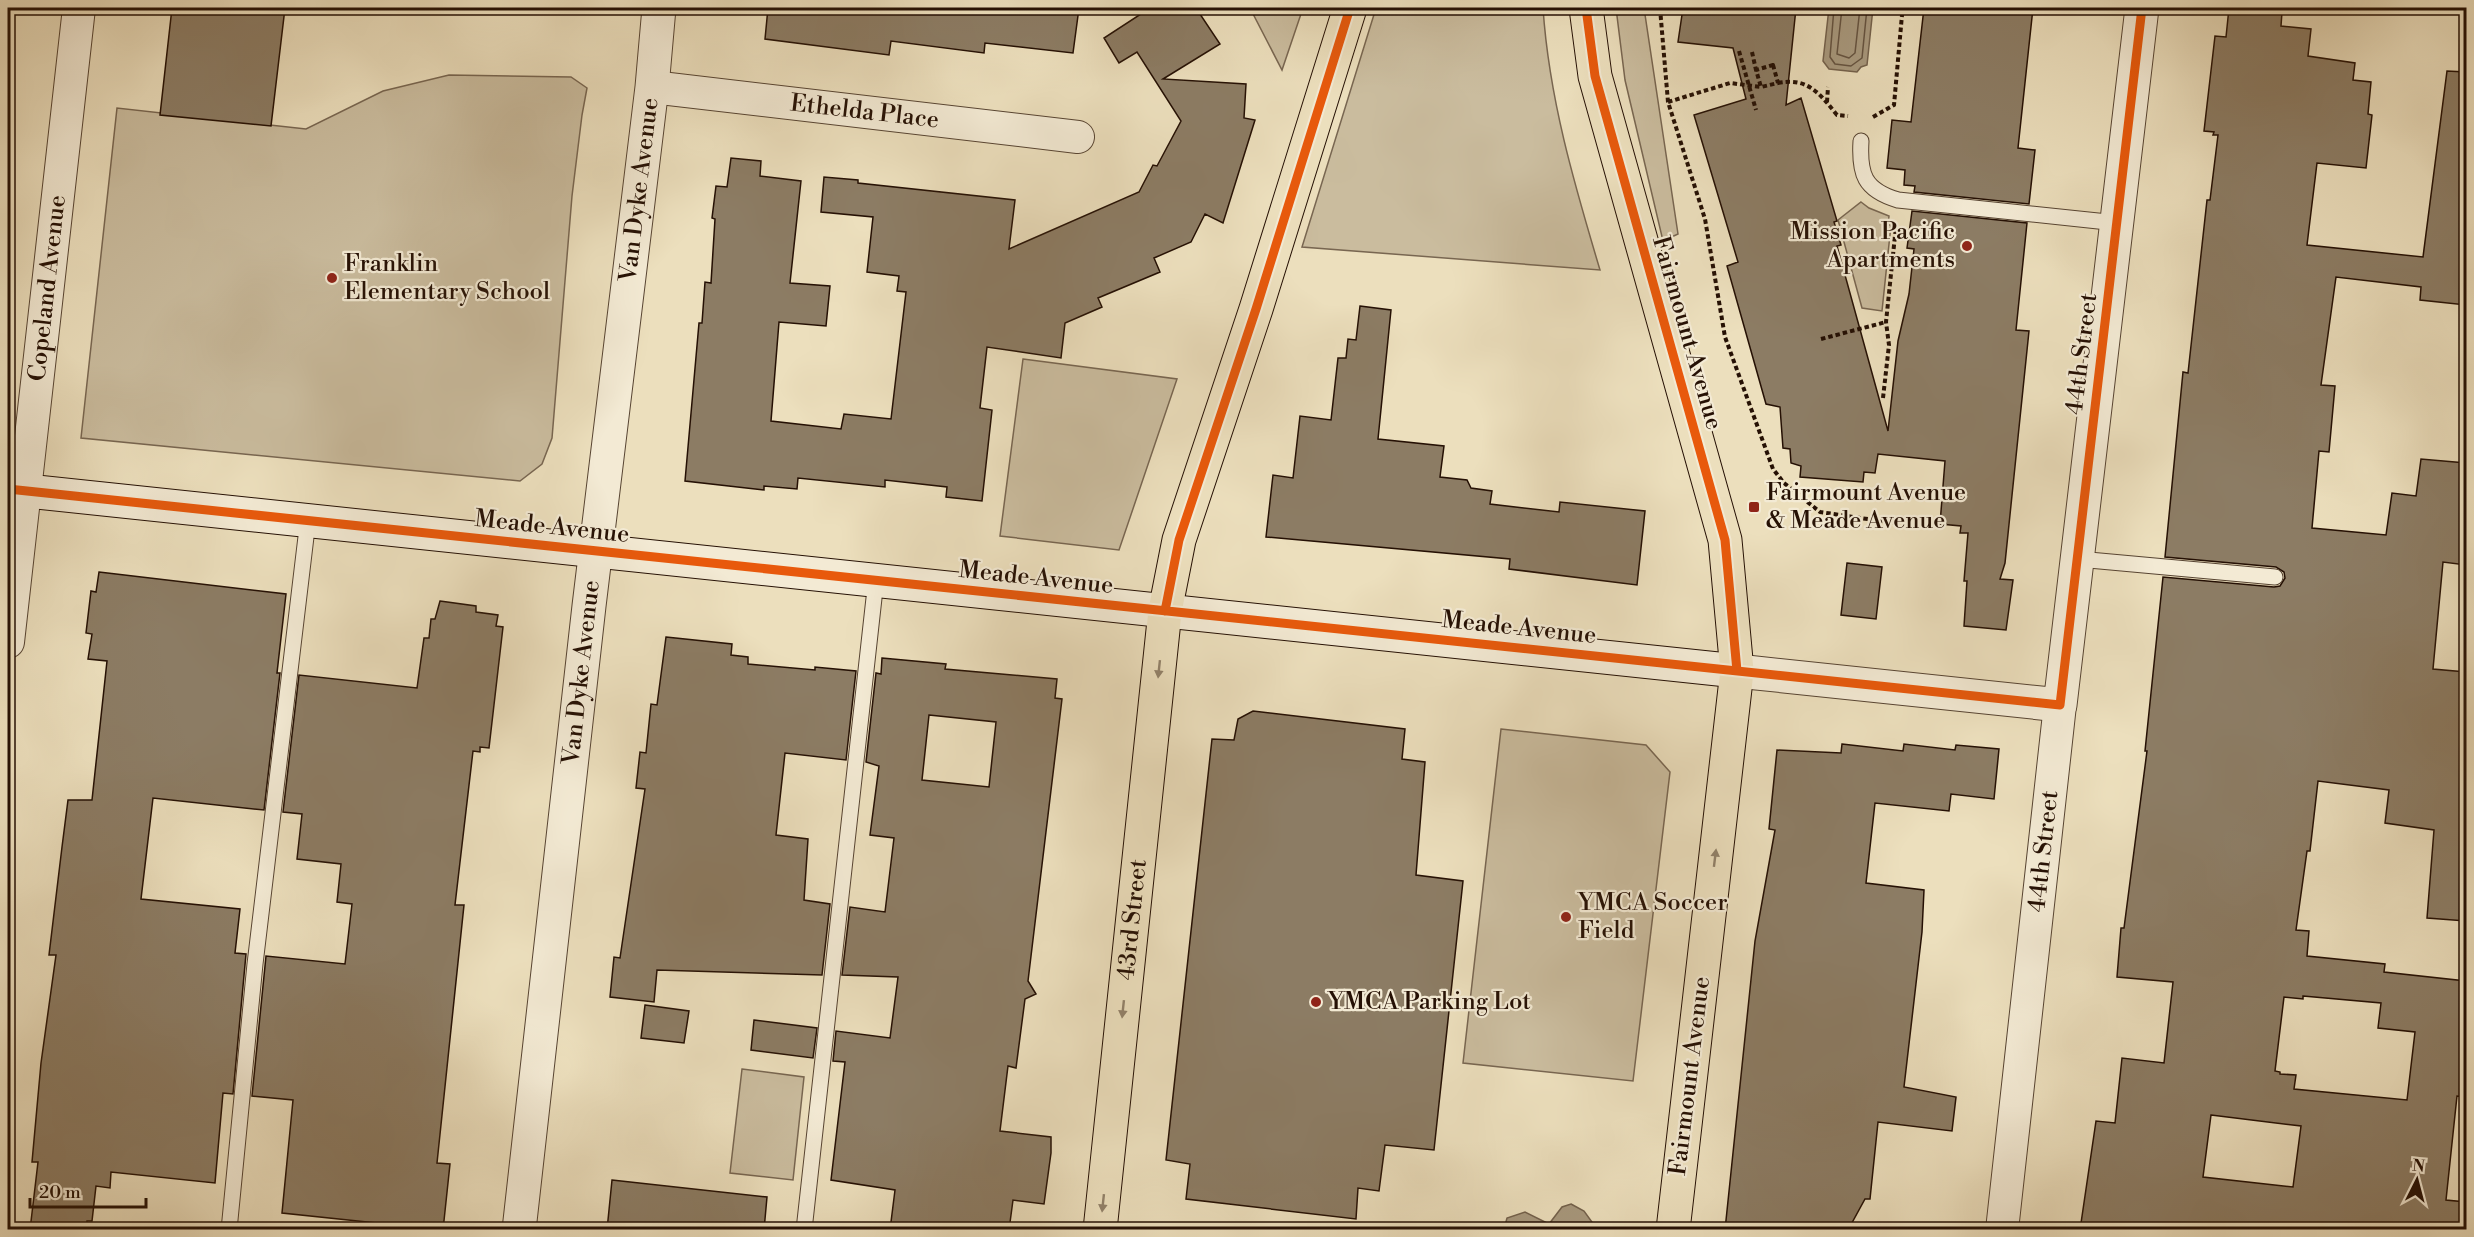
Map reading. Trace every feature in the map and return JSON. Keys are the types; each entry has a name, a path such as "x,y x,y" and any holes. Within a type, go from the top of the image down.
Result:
{"main road":[{"path":"1166,610 1179,540 1260,298 1350,8"},
{"name":"Fairmount Avenue","path":"1586,8 1595,76 1725,540 1737,671 1673,1230"},
{"name":"43rd Street","path":"1100,1230 1166,610"}],"street":[{"name":"Copeland Avenue","path":"8,642 16,490 79,8"},
{"name":"Van Dyke Avenue","path":"519,1230 588,606 597,551 604,470 652,87 659,8"},
{"name":"44th Street","path":"2002,1230 2060,705 2142,8"},
{"name":"Ethelda Place","path":"652,87 1078,137"},
{"name":"Meade Avenue","path":"16,490 2060,705"}],"lane":[{"path":"1861,141 1862,175 1880,193 1898,200 2117,223"},
{"path":"229,1230 255,964 308,520"},
{"path":"2078,559 2275,577"},
{"path":"804,1230 876,580"}],"path":[{"path":"1660,8 1668,102 1705,219 1725,337 1773,469 1784,483 1820,512 1894,523"},
{"path":"1869,119 1894,105 1902,15 1899,8"},
{"path":"1739,51 1756,110"},
{"path":"1752,52 1761,87"},
{"path":"1756,70 1773,65 1778,83"},
{"path":"1668,102 1730,83 1761,87 1789,81 1804,82 1837,115 1854,117"},
{"path":"1827,103 1828,87"},
{"path":"1883,398 1888,345 1886,322 1898,200"},
{"path":"1821,339 1886,322"}],"shaded area":[{"path":"1250,8 1303,8 1282,70"},
{"path":"1376,8 1543,8 1557,108 1572,173 1600,270 1302,247"},
{"path":"1616,8 1644,8 1678,234 1663,241 1625,80"},
{"name":"Franklin Elementary School","path":"449,75 571,77 587,88 572,196 552,438 542,464 520,481 81,438 117,108 306,129 383,91"},
{"path":"1861,202 1889,216 1888,225 1891,225 1882,311 1862,308 1838,220"},
{"path":"1023,359 1177,379 1119,550 1000,536"},
{"name":"YMCA Soccer Field","path":"1501,729 1646,745 1670,772 1633,1081 1463,1063"},
{"path":"742,1069 804,1077 793,1180 730,1173"}],"water":[{"path":"1829,8 1873,8 1867,65 1861,67 1857,72 1829,69 1823,61"},
{"path":"1571,1204 1584,1211 1597,1229 1504,1229 1507,1218 1525,1212 1549,1224 1562,1207"}],"building":[{"path":"172,8 285,8 271,126 160,115"},
{"path":"768,8 1079,8 1073,53 985,43 984,53 891,41 889,55 765,39"},
{"path":"1150,8 1196,8 1220,44 1163,79 1246,84 1244,118 1255,120 1223,223 1205,214 1191,242 1154,258 1160,272 1098,298 1102,307 1065,323 1061,358 987,347 980,408 992,410 982,501 946,497 947,487 885,480 885,487 798,478 797,489 764,486 764,490 685,481 699,323 702,323 705,282 711,283 715,219 712,218 716,186 727,187 731,158 761,161 760,176 801,181 790,283 830,286 826,326 779,322 771,421 841,429 844,414 891,419 906,292 897,291 899,276 867,272 873,217 821,212 824,177 858,180 858,183 1015,200 1009,249 1139,192 1153,165 1157,166 1181,121 1137,52 1119,63 1104,38"},
{"name":"Mission Pacific Apartments","path":"1683,8 1796,8 1786,105 1801,98 1837,221 1834,222 1841,245 1837,246 1888,431 1898,341 1909,294 1914,249 1907,248 1912,211 2027,223 2016,330 2029,331 2005,563 2000,579 2013,580 2006,630 1964,626 1967,581 1964,581 1968,533 1960,533 1961,526 1940,524 1945,461 1878,454 1875,473 1864,472 1863,482 1800,477 1801,466 1791,463 1790,449 1783,448 1780,407 1766,404 1727,266 1738,262 1694,115 1746,99 1733,48 1678,42"},
{"path":"1924,8 2033,8 2018,148 2035,150 2029,204 1914,192 1915,186 1904,185 1905,170 1887,168 1892,120 1911,122"},
{"path":"2229,8 2282,12 2281,26 2311,29 2308,56 2355,63 2353,80 2371,82 2368,114 2372,115 2366,168 2317,163 2307,245 2423,257 2447,71 2466,72 2466,305 2420,300 2421,287 2336,277 2321,385 2335,386 2329,452 2319,451 2312,528 2386,535 2392,493 2416,496 2421,459 2466,463 2466,565 2443,562 2433,669 2466,672 2466,921 2427,918 2434,830 2385,823 2389,790 2318,781 2310,851 2307,851 2296,930 2309,931 2307,956 2385,964 2384,972 2466,981 2466,1097 2457,1096 2446,1200 2466,1202 2466,1230 2080,1230 2096,1121 2115,1123 2122,1058 2164,1063 2173,982 2117,977 2121,928 2124,928 2147,751 2145,751 2163,577 2274,587 2280,586 2285,578 2284,572 2276,567 2165,557 2183,372 2188,373 2207,200 2210,200 2218,135 2204,131 2215,36 2226,37","holes":["2303,996 2381,1003 2378,1028 2415,1032 2407,1100 2294,1089 2296,1075 2280,1074 2275,1071 2284,997 2303,999","2211,1115 2301,1126 2293,1187 2203,1177"]},
{"path":"1360,306 1391,310 1378,439 1444,446 1440,477 1467,480 1471,488 1492,491 1490,504 1559,512 1560,502 1645,511 1637,585 1509,569 1510,559 1266,537 1273,475 1293,478 1300,416 1331,420 1338,358 1346,358 1348,339 1356,340"},
{"path":"1847,563 1882,567 1876,619 1841,615"},
{"path":"99,572 286,594 277,673 280,673 264,810 153,798 141,899 240,909 235,953 246,954 233,1094 223,1093 215,1183 111,1172 110,1188 96,1186 92,1221 87,1221 86,1230 30,1230 38,1162 32,1162 41,1063 56,955 49,955 68,800 92,800 107,661 88,659 92,634 86,633 91,591 96,592"},
{"path":"440,601 476,606 476,612 498,615 496,626 503,627 489,748 480,747 480,752 473,751 455,905 464,905 437,1163 450,1164 443,1230 282,1213 293,1100 252,1096 266,956 345,964 352,904 337,902 341,864 297,859 302,814 283,812 299,675 417,688 424,638 429,638 431,619 435,619"},
{"path":"666,637 732,644 731,655 748,657 748,664 856,671 846,760 785,753 776,835 808,839 804,900 830,904 822,975 657,970 654,1002 610,997 614,957 620,958 645,789 636,788 640,752 646,753 651,704 657,705"},
{"path":"882,658 946,664 945,669 1057,679 1055,698 1062,699 1028,981 1036,994 1025,999 1016,1068 1008,1066 1000,1131 1051,1137 1051,1153 1044,1204 1013,1200 1009,1230 890,1230 895,1190 831,1180 845,1062 833,1061 836,1031 890,1038 898,977 842,975 850,907 885,912 894,838 870,835 879,766 866,762 876,673 881,674","holes":["929,715 996,722 989,787 922,780"]},
{"name":"YMCA Parking Lot","path":"1253,711 1405,729 1402,759 1425,762 1416,875 1463,881 1434,1150 1385,1145 1379,1191 1358,1188 1356,1219 1186,1199 1190,1164 1166,1160 1212,739 1234,740 1238,719"},
{"path":"1842,744 1903,751 1904,744 1955,750 1956,745 1999,749 1994,799 1951,794 1949,811 1875,803 1866,883 1924,890 1922,932 1904,1087 1956,1097 1952,1131 1878,1122 1870,1199 1865,1199 1848,1230 1725,1230 1755,941 1775,830 1769,829 1777,750 1841,753"},
{"path":"645,1005 689,1011 684,1043 641,1038"},
{"path":"754,1020 817,1028 813,1058 751,1050"},
{"path":"612,1180 767,1197 764,1230 607,1230"}],"cycle path":[{"path":"1165,611 1179,540 1256,309 1350,8"},
{"path":"1586,8 1595,76 1725,540 1737,671"},
{"path":"8,489 2060,705 2142,8"}],"place":[{"name":"Mission Pacific Apartments","path":"1967,246"},
{"name":"Franklin Elementary School","path":"332,278"},
{"name":"Fairmount Avenue & Meade Avenue","path":"1754,507"},
{"name":"YMCA Soccer Field","path":"1566,917"},
{"name":"YMCA Parking Lot","path":"1316,1002"}]}
